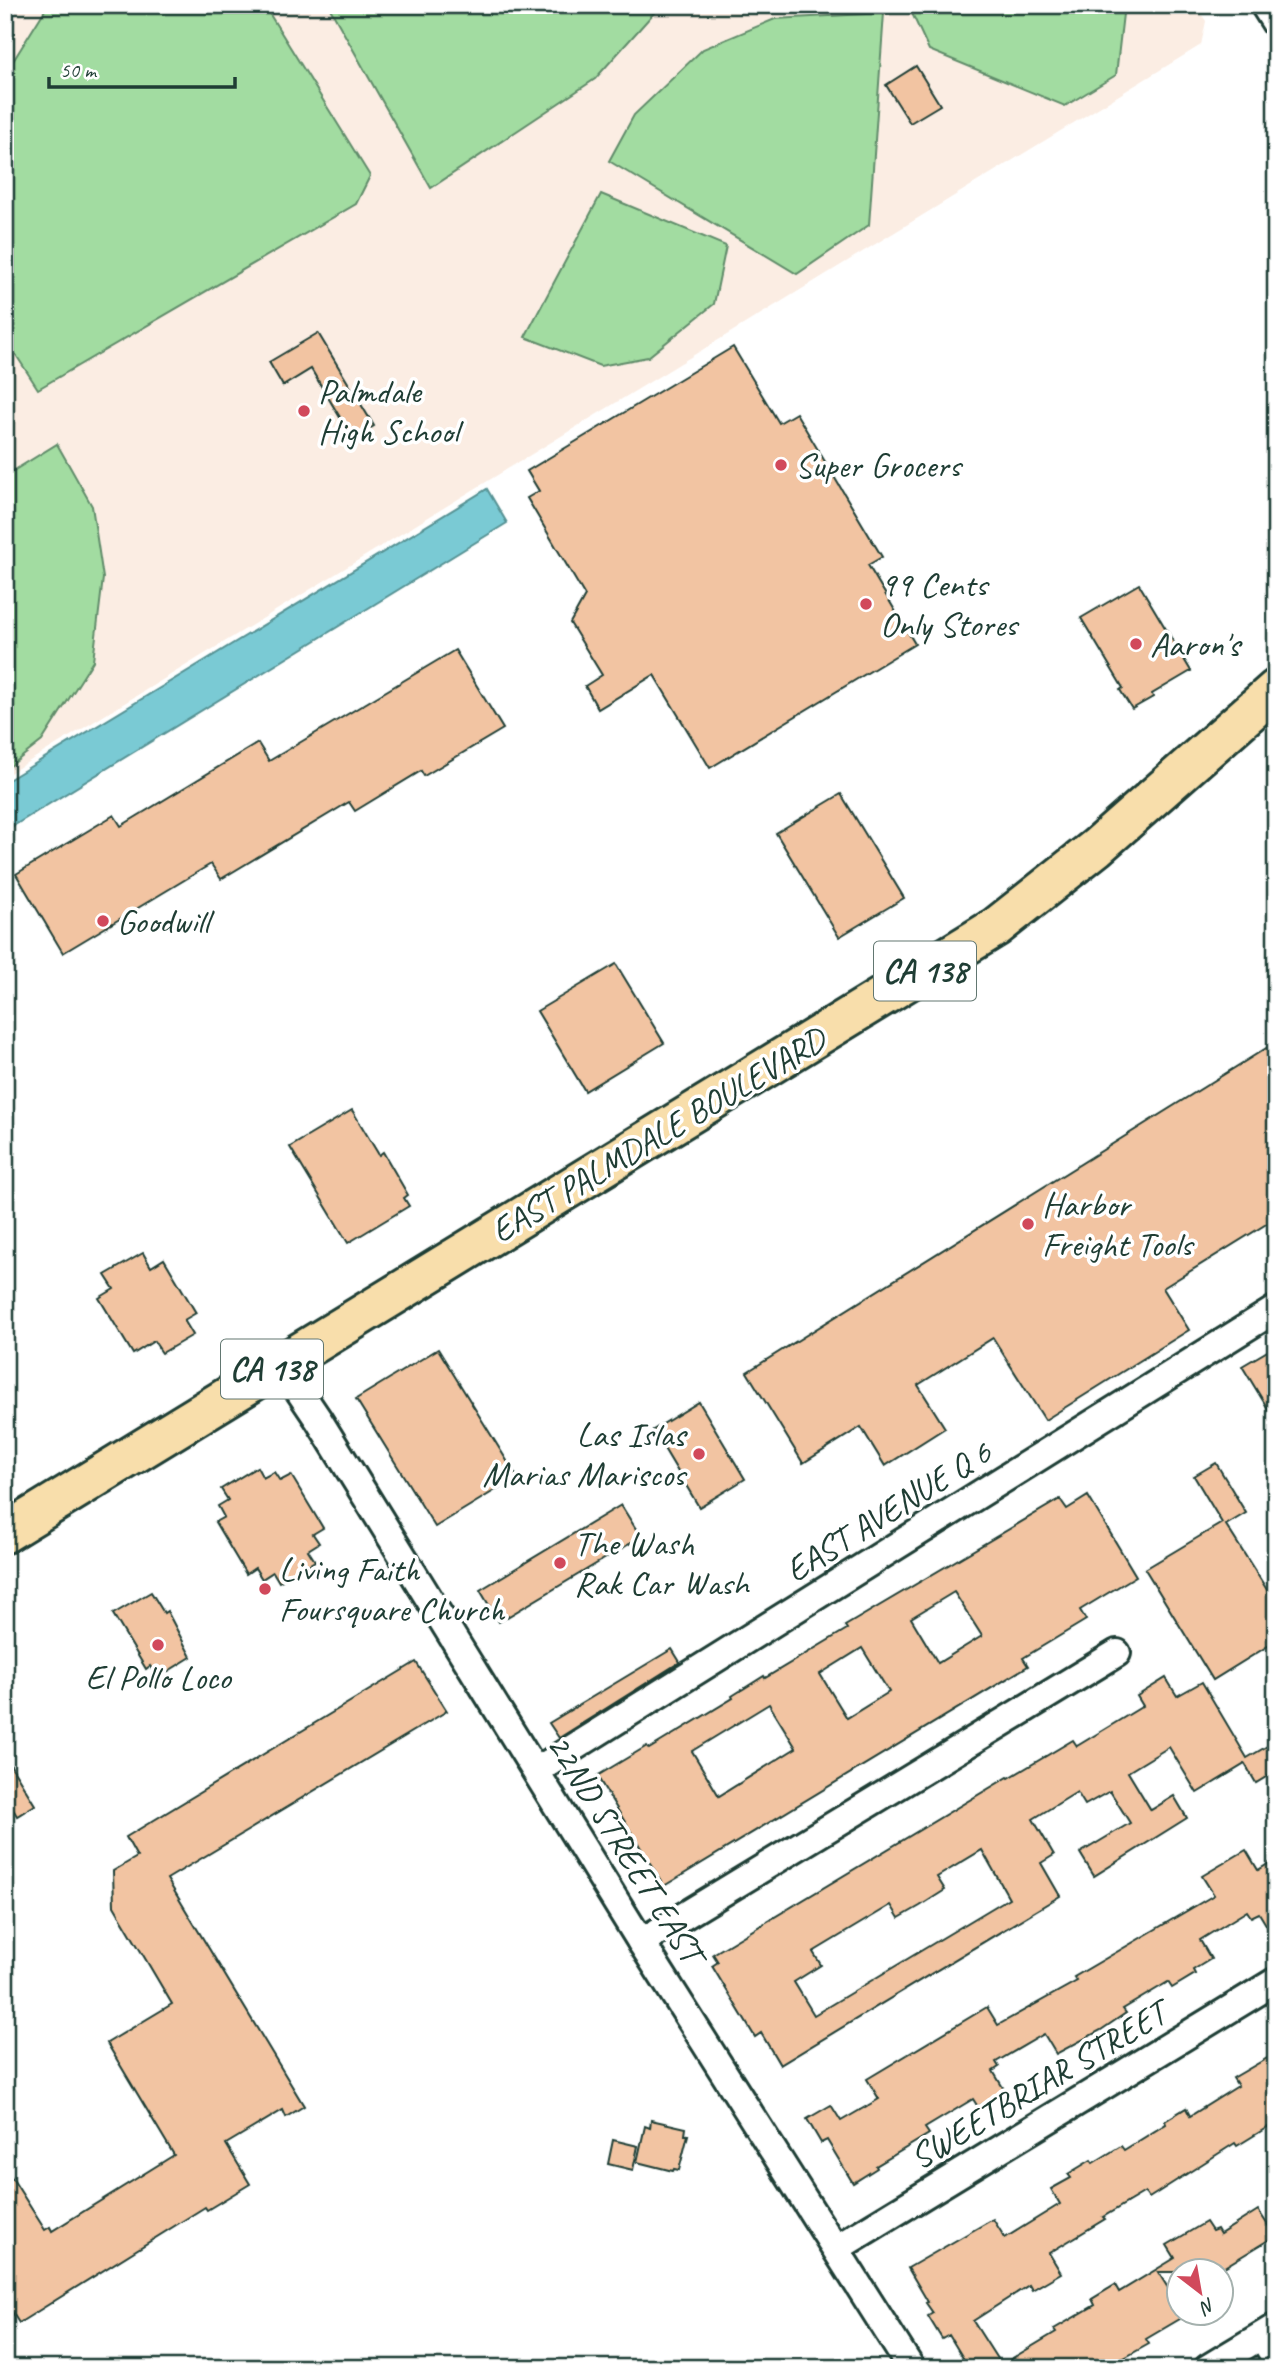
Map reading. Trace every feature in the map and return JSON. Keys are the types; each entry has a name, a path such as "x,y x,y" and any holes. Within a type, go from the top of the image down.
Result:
{"highway":[{"name":"EAST PALMDALE BOULEVARD","path":"5,1533 996,927 1097,848 1276,689"}],"street":[{"path":"1264,5 1276,24"},
{"name":"EAST AVENUE Q 6","path":"536,1771 1276,1309"},
{"name":"22ND STREET EAST","path":"281,1364 318,1419 641,1942 838,2248 911,2368"},
{"path":"641,1942 1117,1653"},
{"name":"SWEETBRIAR STREET","path":"838,2248 1276,1981"},
{"path":"1209,2368 1269,2332 1276,2359"}],"shaded area":[{"name":"Palmdale High School","path":"5,5 1195,5 1206,21 1201,45 5,776"}],"green space":[{"path":"48,5 264,5 370,176 356,204 38,389 5,338 5,74"},
{"path":"328,5 661,5 595,79 431,188"},
{"path":"910,5 1124,5 1116,75 1065,106 929,50"},
{"path":"884,13 869,225 797,274 609,161 634,115 703,49 775,19"},
{"path":"601,194 726,246 714,304 648,357 600,366 525,337"},
{"path":"57,444 92,506 103,578 93,661 42,741 5,770 5,476"}],"water":[{"path":"487,489 507,523 5,831 5,782"}],"building":[{"path":"916,66 940,105 910,123 886,85"},
{"path":"318,333 374,426 353,439 311,369 283,386 269,362"},
{"path":"733,347 779,423 796,413 882,557 868,565 915,644 710,768 654,675 598,709 585,686 602,675 570,623 585,596 527,498 539,491 527,471"},
{"name":"Aaron's","path":"1139,584 1191,671 1132,709 1120,690 1123,688 1081,618"},
{"path":"455,650 503,729 424,776 421,771 355,811 349,802 221,879 211,864 63,953 16,874 114,815 121,826 258,743 269,761"},
{"path":"841,794 904,898 839,937 776,833"},
{"path":"616,964 664,1043 585,1091 537,1011"},
{"path":"1276,1042 1276,1218 1163,1288 1189,1330 1045,1420 993,1338 918,1385 945,1428 885,1466 861,1427 803,1463 747,1372"},
{"path":"352,1110 379,1155 383,1152 408,1195 404,1198 409,1206 348,1243 290,1147"},
{"path":"143,1253 151,1267 164,1259 196,1313 184,1320 193,1335 162,1353 154,1341 133,1354 99,1298 114,1289 105,1275"},
{"path":"1276,1346 1276,1422 1242,1366"},
{"path":"438,1349 517,1477 435,1527 356,1399"},
{"name":"Las Islas Marias Mariscos","path":"699,1402 745,1479 699,1507 653,1430"},
{"path":"1216,1463 1246,1513 1226,1525 1276,1604 1276,1641 1213,1680 1145,1569 1222,1523 1194,1476"},
{"path":"257,1467 263,1478 274,1472 280,1481 291,1475 323,1528 313,1534 319,1543 308,1550 315,1561 279,1582 273,1572 262,1579 255,1568 246,1574 215,1522 224,1517 218,1506 228,1500 221,1489"},
{"path":"1088,1496 1136,1576 1080,1610 1086,1620 1023,1658 1028,1666 664,1886 597,1776 647,1746 649,1749 764,1676 765,1678 847,1629 845,1626 1060,1499 1067,1509","holes":["954,1592 982,1636 938,1663 911,1618","862,1648 889,1692 847,1718 820,1674","769,1704 796,1748 719,1796 692,1751"]},
{"name":"The Wash Rak Car Wash","path":"621,1505 641,1537 499,1622 480,1590"},
{"name":"El Pollo Loco","path":"151,1592 164,1613 167,1611 191,1657 157,1678 150,1666 146,1669 113,1614"},
{"path":"672,1649 680,1662 559,1738 549,1723"},
{"path":"416,1662 447,1711 167,1879 304,2106 286,2117 283,2110 226,2144 250,2184 207,2210 205,2207 19,2323 5,2301 5,2167 45,2230 50,2227 52,2231 174,2155 107,2043 172,2004 114,1906 113,1871 137,1857 126,1837"},
{"path":"1166,1678 1177,1696 1202,1682 1247,1758 1276,1741 1276,1771 1256,1783 1245,1764 1197,1793 1169,1747 1128,1772 1151,1810 1174,1796 1187,1818 1094,1876 1080,1853 1130,1823 1110,1791 1085,1805 1077,1792 1033,1819 1054,1855 1041,1863 1060,1896 780,2065 761,2033 755,2037 712,1966 718,1962 713,1954 1008,1777 1073,1740 1077,1746 1143,1706 1137,1696","holes":["982,1850 1009,1898 814,2015 794,1982 821,1965 813,1952 891,1905 899,1918 920,1906 945,1890 937,1877"]},
{"path":"5,1756 35,1805 17,1816 14,1811 5,1817"},
{"path":"1246,1850 1258,1870 1276,1859 1276,1941 1259,1913 1251,1917 1247,1911 1200,1940 1211,1959 1193,1970 1195,1974 1172,1988 1168,1982 1123,2009 1126,2013 1101,2030 1056,2054 1044,2034 996,2062 999,2067 993,2071 1005,2091 978,2107 973,2099 925,2128 929,2134 853,2183 827,2140 821,2143 807,2119 831,2105 841,2121 879,2099 867,2079 987,2007 998,2025 1077,1981 1074,1977 1214,1895 1202,1876"},
{"path":"1276,2053 1276,2122 1237,2146 1235,2143 1149,2198 1145,2192 1103,2217 1105,2219 1049,2253 1061,2273 1032,2290 1029,2285 973,2321 1001,2365 1095,2305 1092,2299 1115,2285 1119,2292 1166,2263 1166,2272 1158,2272 1166,2285 1166,2327 1146,2339 1149,2344 1106,2368 969,2368 949,2335 942,2339 928,2316 933,2313 926,2303 928,2302 908,2268 993,2219 1005,2238 1060,2204 1051,2189 1071,2178 1068,2174 1121,2146 1124,2150 1186,2108 1190,2116 1238,2086 1233,2078"},
{"path":"651,2120 686,2128 685,2135 688,2135 679,2170 673,2171 637,2162 645,2126 650,2128"},
{"path":"613,2140 638,2146 633,2170 608,2164"},
{"path":"1258,2210 1275,2236 1236,2260 1175,2258 1167,2245 1206,2222 1212,2231 1217,2229 1220,2234"}],"place":[{"name":"Palmdale High School","path":"304,411"},
{"name":"Super Grocers","path":"781,465"},
{"name":"99 Cents Only Stores","path":"866,604"},
{"name":"Aaron's","path":"1136,644"},
{"name":"Goodwill","path":"103,921"},
{"name":"Harbor Freight Tools","path":"1028,1224"},
{"name":"Las Islas Marias Mariscos","path":"699,1454"},
{"name":"The Wash Rak Car Wash","path":"560,1563"},
{"name":"Living Faith Foursquare Church","path":"265,1589"},
{"name":"El Pollo Loco","path":"158,1645"}]}
